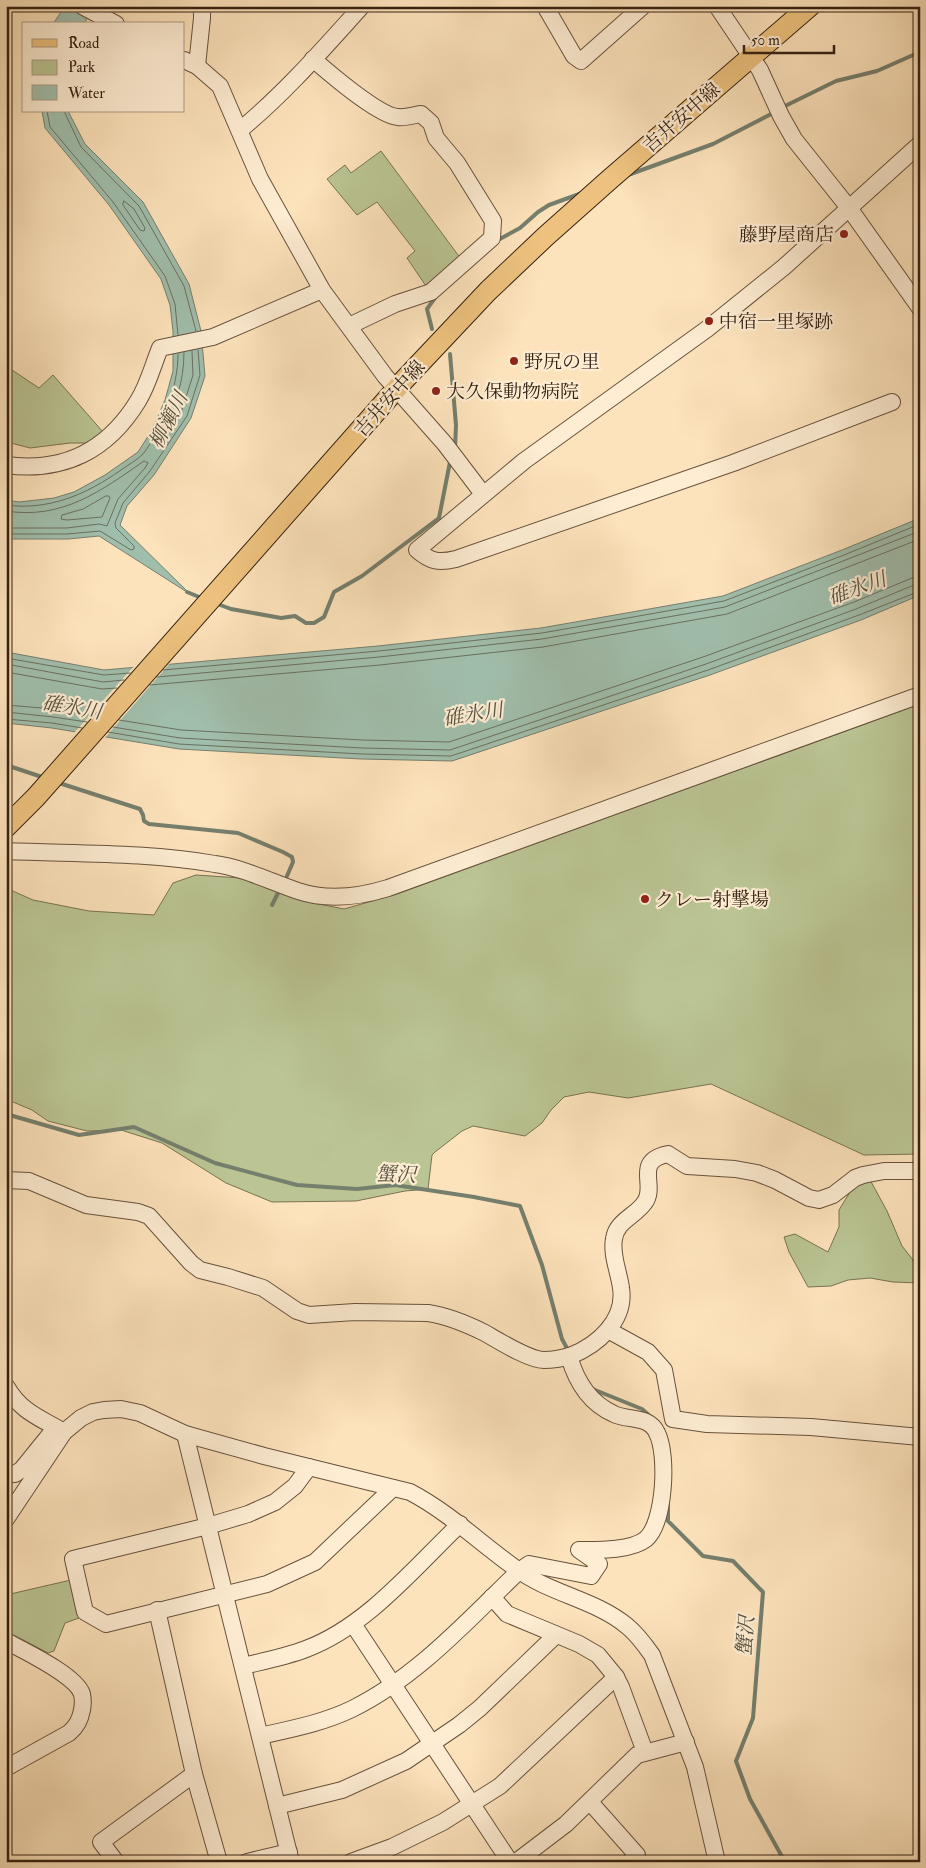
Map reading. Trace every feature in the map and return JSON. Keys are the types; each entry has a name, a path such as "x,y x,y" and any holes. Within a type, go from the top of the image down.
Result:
{"main road":[{"name":"吉井安中線","path":"6,827 30,804 396,389 488,291 546,236 810,6"}],"street":[{"path":"202,6 202,18 190,63 220,86 260,179 322,290 396,389 445,444 483,494"},
{"path":"240,130 314,59 362,6"},
{"path":"545,6 574,56 581,60 644,6"},
{"path":"718,6 760,70 794,139 849,208 920,308"},
{"path":"89,10 112,22"},
{"path":"314,59 328,73 384,113 397,117 421,114 431,123 436,138 457,164 493,221 492,238 431,292 395,304 349,326"},
{"path":"892,402 733,463 456,559 437,562 426,558 417,550 483,494 565,430 706,329 784,266 920,144"},
{"path":"6,465 20,467 46,466 74,458 95,448 111,436 125,420 139,399 160,348 213,337 322,290"},
{"path":"6,852 144,856 198,861 235,868 299,892 336,897 368,894 920,695"},
{"path":"6,1180 30,1181 86,1205 138,1212 149,1216 191,1263 200,1270 263,1288 298,1311 309,1315 355,1312 434,1314 469,1325 518,1351 543,1360 569,1356 598,1340 615,1322 621,1307 622,1294 614,1254 614,1238 617,1230 645,1203 649,1196 648,1169 652,1161 660,1156 668,1154 687,1166 735,1169 757,1173 809,1198 819,1200 833,1195 855,1178 863,1175 884,1171 920,1171"},
{"path":"608,1330 648,1352 664,1370 673,1419 707,1424 811,1427 920,1437"},
{"path":"260,1736 311,1724 351,1709 393,1685 434,1652 519,1571 529,1564 591,1576 599,1564 579,1550 610,1549 635,1544 646,1538 652,1530 660,1507 664,1486 662,1453 657,1433 643,1420 614,1415 595,1402 584,1390 573,1370 569,1356"},
{"path":"6,1386 14,1400 29,1413 60,1430"},
{"path":"6,1473 14,1474 22,1469 60,1430 81,1418 92,1412 120,1409 140,1413 186,1434 410,1492 429,1502 519,1571 611,1615 628,1626 642,1640 652,1655 695,1767 717,1862"},
{"path":"6,1519 60,1430"},
{"path":"186,1434 290,1857 247,1862"},
{"path":"309,1467 295,1486 275,1502 248,1514 208,1526 73,1559 85,1612 106,1624 267,1584 315,1562 393,1488"},
{"path":"243,1666 280,1658 307,1649 353,1624 376,1606 460,1524"},
{"path":"492,1597 507,1614 579,1644 598,1655 616,1677 621,1687 644,1752"},
{"path":"157,1610 194,1774 219,1862"},
{"path":"353,1624 510,1862"},
{"path":"277,1806 317,1797 349,1787 406,1761 480,1708 556,1635"},
{"path":"6,1641 67,1676 78,1686 82,1694 83,1703 80,1719 76,1727 69,1733 6,1768"},
{"path":"351,1862 392,1846 443,1822 500,1786 616,1677"},
{"path":"516,1862 566,1824 637,1755 686,1742"},
{"path":"116,1862 101,1842 194,1774"},
{"path":"590,1802 637,1855 630,1862"}],"green space":[{"path":"381,151 461,259 428,289 407,258 415,251 377,202 357,215 327,179 345,165 351,173"},
{"path":"6,366 39,388 53,375 103,432 88,443 70,443 30,448 11,443 6,437"},
{"path":"920,704 920,1154 864,1155 711,1084 628,1098 589,1092 564,1097 551,1110 542,1123 525,1136 473,1126 462,1131 432,1155 428,1189 405,1191 356,1201 272,1202 226,1183 162,1143 121,1130 87,1131 48,1121 32,1110 6,1099 6,888 33,900 89,911 154,915 173,883 196,875 241,878 309,902 344,909 397,894"},
{"path":"869,1178 887,1211 902,1246 920,1272 919,1283 893,1282 870,1278 848,1280 831,1286 808,1287 789,1252 784,1237 795,1234 828,1252 839,1227 839,1210 850,1192"},
{"path":"71,1580 79,1618 65,1623 54,1651 48,1653 6,1631 6,1595"}],"water":[{"path":"65,6 94,6 85,22 54,22"},
{"name":"柳瀬川","path":"42,112 69,112 85,144 143,202 189,284 201,331 205,376 191,418 154,475 127,506 120,525 190,594 99,536 68,539 6,539 6,500 19,502 54,498 74,492 105,475 138,452 152,430 165,400 173,371 173,331 170,305 161,279 109,205 45,128"},
{"name":"碓氷川","path":"920,518 920,595 861,620 710,675 452,761 361,759 179,749 52,728 6,723 6,652 104,670 378,646 541,628 723,596"}],"pier":[{"path":"171,662 104,739 73,734 135,665"}],"waterway":[{"path":"781,108 836,81 877,71 920,52"},
{"path":"628,175 713,144 775,112"},
{"path":"498,240 520,228 549,205 582,193"},
{"path":"432,329 427,309 437,295"},
{"path":"450,354 456,425 455,448"},
{"path":"215,603 231,609 281,618 295,616 306,623 314,623 324,617 334,592 362,576 439,518 450,462"},
{"path":"187,592 204,599"},
{"path":"6,765 45,778"},
{"path":"56,782 140,809 144,821 149,824 238,833 292,857 293,862 287,876"},
{"path":"272,905 278,893"},
{"name":"蟹沢","path":"6,1114 79,1135 134,1127 215,1163 297,1185 357,1189 395,1185 520,1206 542,1265 562,1339 569,1352"},
{"name":"蟹沢","path":"590,1388 642,1409 651,1417"},
{"name":"蟹沢","path":"668,1504 668,1521 703,1556 733,1561 763,1592 753,1718 736,1761 750,1799 785,1862"}],"place":[{"name":"藤野屋商店","path":"844,234"},
{"name":"中宿一里塚跡","path":"709,321"},
{"name":"野尻の里","path":"514,361"},
{"name":"大久保動物病院","path":"436,391"},
{"name":"クレー射撃場","path":"645,899"}]}
